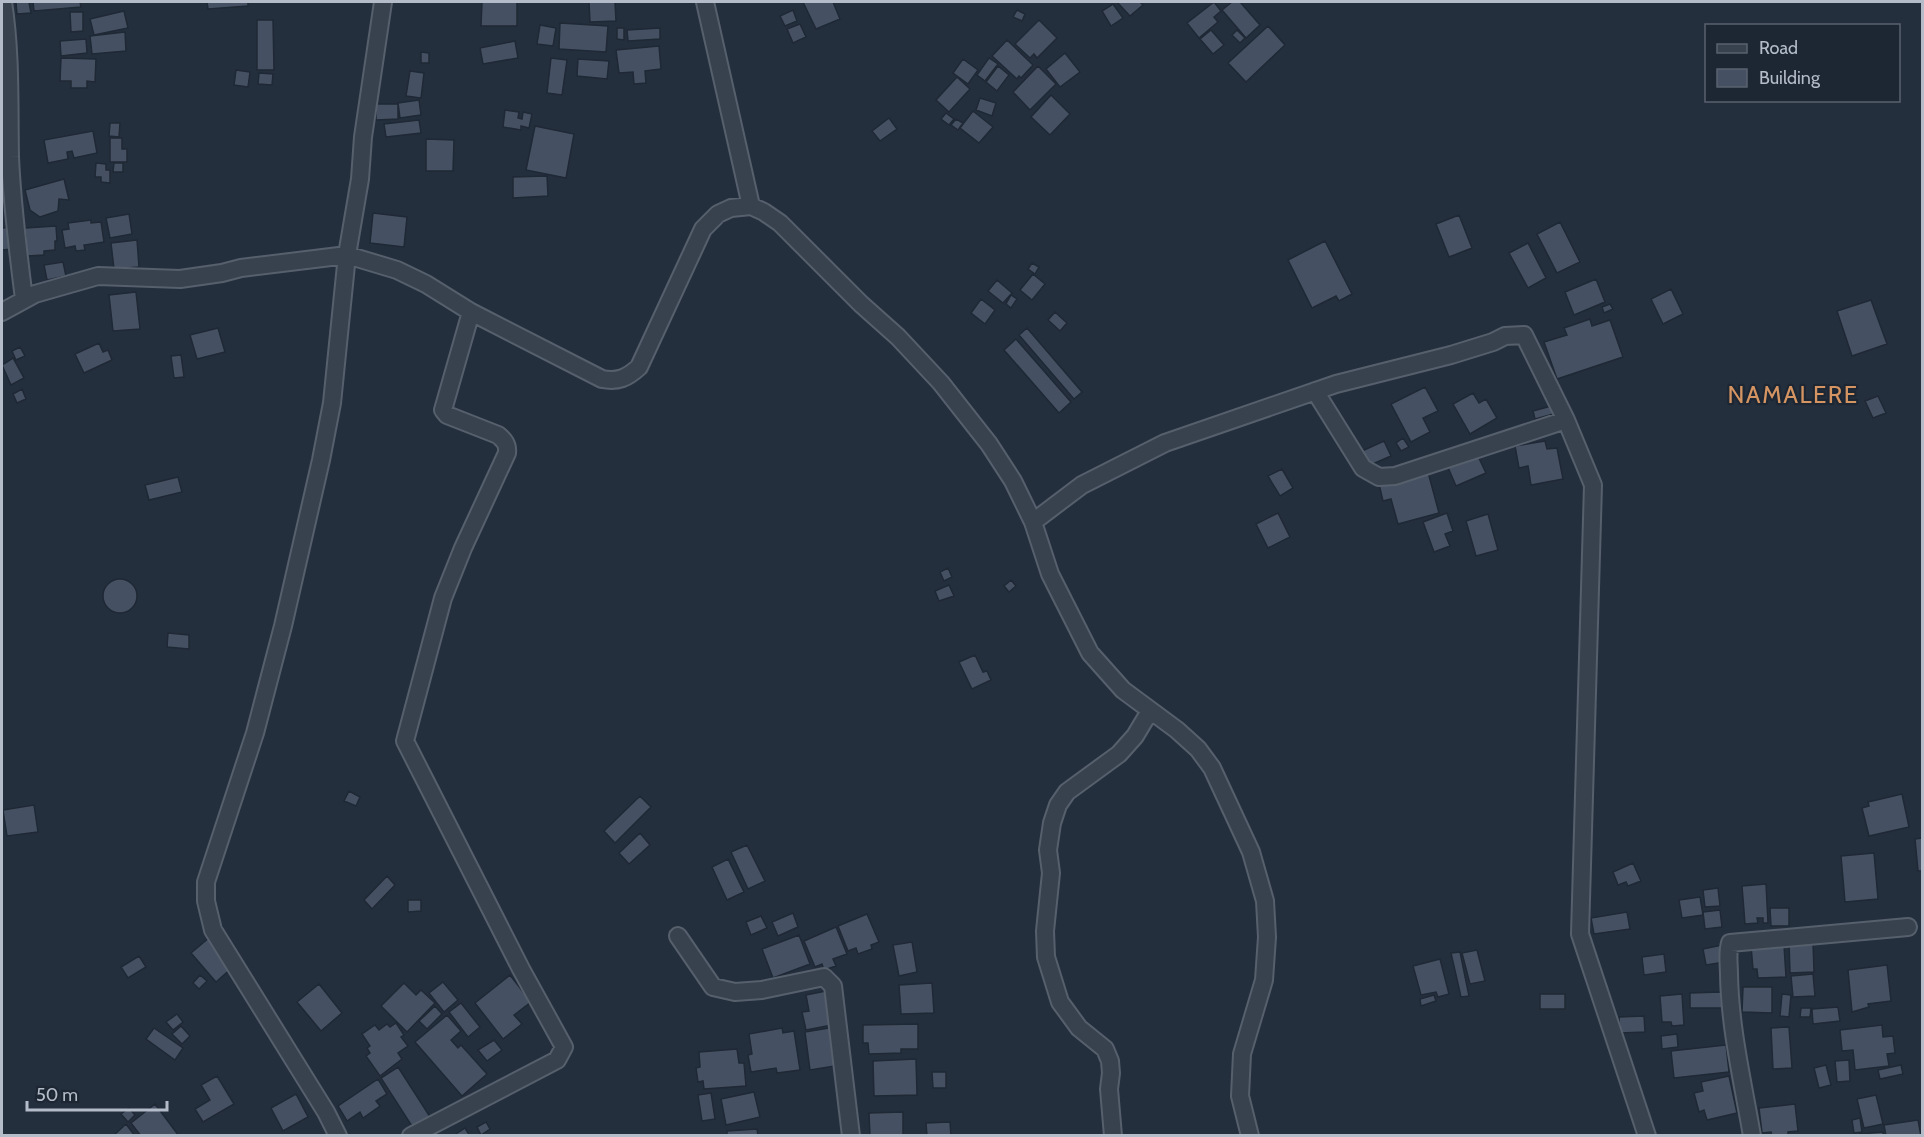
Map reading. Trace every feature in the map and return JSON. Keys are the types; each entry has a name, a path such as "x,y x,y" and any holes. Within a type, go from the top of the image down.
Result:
{"street":[{"path":"3,2 8,32 11,169 24,299"},
{"path":"338,1136 326,1112 213,930 208,918 206,891 210,869 255,733 283,626 321,460 332,403 347,255 360,179 363,137 383,2"},
{"path":"705,2 751,206"},
{"path":"2,312 24,299 98,276 180,279 241,268 347,255 397,270 426,284 471,312 602,379 614,381 622,379 639,366 645,356 703,229 718,214 731,208 751,206 764,212 780,223 861,304 898,337 941,383 989,444 1012,481 1033,522 1050,574 1090,652 1123,690 1178,730 1212,768 1251,852 1264,901 1267,937 1264,980 1242,1054 1240,1096 1250,1136"},
{"path":"411,1136 557,1060 564,1047 521,969 405,741 443,598 463,548 507,453 504,440 498,435 447,415 443,410 471,312"},
{"path":"1033,522 1082,485 1165,443 1336,384 1451,355 1505,336 1524,335 1566,420 1593,485 1580,934 1647,1136"},
{"path":"1316,391 1363,468 1379,477 1395,476 1566,420"},
{"path":"1113,1136 1109,1089 1110,1061 1105,1049 1079,1028 1060,1002 1046,957 1045,931 1051,873 1048,850 1052,822 1058,805 1067,792 1119,754 1135,736 1150,711"},
{"path":"1752,1136 1733,1022 1729,986 1728,950 1730,943 1908,927"},
{"path":"678,936 713,987 735,992 762,990 824,977 830,982 833,986 851,1136"}],"building":[{"path":"16,2 29,2 31,13 17,14"},
{"path":"33,2 80,2 81,7 34,11"},
{"path":"207,2 248,2 248,6 208,9"},
{"path":"482,2 517,2 517,26 481,26"},
{"path":"589,2 615,2 616,21 590,22"},
{"path":"803,2 833,2 840,19 816,29"},
{"path":"1117,2 1140,2 1143,5 1130,16"},
{"path":"1214,2 1221,11 1214,17 1218,22 1199,38 1187,23"},
{"path":"1232,2 1240,2 1260,25 1246,38 1222,10"},
{"path":"1113,4 1123,18 1111,26 1102,11"},
{"path":"793,10 797,21 785,26 780,16"},
{"path":"1017,10 1025,14 1022,21 1013,17"},
{"path":"124,11 128,28 94,35 90,19"},
{"path":"70,12 83,12 83,31 71,32"},
{"path":"257,20 273,20 274,70 257,70"},
{"path":"1039,20 1057,38 1037,58 1034,54 1030,58 1015,44"},
{"path":"560,23 608,26 606,52 559,49"},
{"path":"800,24 806,37 793,43 787,29"},
{"path":"540,25 556,28 553,46 537,44"},
{"path":"1268,26 1285,45 1246,82 1228,63"},
{"path":"617,28 624,28 624,40 617,39"},
{"path":"660,28 660,39 628,41 627,30"},
{"path":"1211,30 1224,45 1213,54 1200,39"},
{"path":"1237,30 1245,38 1240,43 1232,35"},
{"path":"125,32 126,51 92,54 90,36"},
{"path":"86,39 87,53 61,56 60,41"},
{"path":"1007,40 1033,65 1021,78 1019,76 1017,79 992,56"},
{"path":"515,41 518,58 483,64 480,48"},
{"path":"659,46 661,69 645,71 646,83 634,84 633,72 619,73 616,50"},
{"path":"421,52 429,53 429,63 421,63"},
{"path":"1065,53 1080,72 1060,87 1046,69"},
{"path":"61,58 96,59 95,82 87,81 87,88 71,88 71,81 60,81"},
{"path":"551,58 567,60 562,95 547,93"},
{"path":"989,58 998,64 985,81 977,75"},
{"path":"578,59 609,61 607,79 577,76"},
{"path":"963,59 978,70 968,84 953,73"},
{"path":"998,66 1009,75 997,91 986,82"},
{"path":"1038,66 1056,84 1030,110 1013,92"},
{"path":"236,70 250,72 248,87 234,85"},
{"path":"410,71 424,73 421,98 406,96"},
{"path":"259,73 273,74 272,85 258,84"},
{"path":"957,77 970,89 949,112 936,100"},
{"path":"1051,95 1070,114 1050,135 1031,117"},
{"path":"980,98 996,103 992,116 976,110"},
{"path":"419,100 421,115 400,118 398,103"},
{"path":"376,104 398,104 398,119 376,120"},
{"path":"505,110 519,112 518,118 522,119 523,112 532,114 529,128 521,126 521,130 503,127"},
{"path":"973,111 993,127 979,143 960,128"},
{"path":"946,113 954,119 949,125 941,119"},
{"path":"889,118 897,129 880,141 872,131"},
{"path":"956,119 963,123 958,130 951,125"},
{"path":"419,120 421,133 386,137 384,124"},
{"path":"110,123 120,123 119,137 109,136"},
{"path":"535,126 574,134 566,178 526,170"},
{"path":"93,131 97,153 74,158 72,151 67,152 68,159 48,163 44,140"},
{"path":"110,138 122,138 122,149 127,149 127,162 110,162"},
{"path":"426,139 454,140 453,171 426,171"},
{"path":"96,163 106,164 106,170 110,170 110,183 101,182 101,177 95,177"},
{"path":"114,163 123,163 123,172 113,172"},
{"path":"547,176 548,196 513,198 513,177"},
{"path":"64,179 69,200 59,199 58,211 40,217 30,210 25,190"},
{"path":"373,213 407,217 404,247 370,243"},
{"path":"129,214 132,234 110,238 106,218"},
{"path":"1459,215 1472,248 1449,257 1436,224"},
{"path":"91,220 91,223 101,222 104,242 84,245 85,250 76,251 75,246 65,248 62,230 69,229 68,223"},
{"path":"1560,222 1580,262 1557,273 1537,234"},
{"path":"56,226 55,250 44,251 44,255 27,256 25,228"},
{"path":"11,227 13,249 2,250 2,228"},
{"path":"137,240 139,267 114,269 111,243"},
{"path":"1325,241 1352,294 1339,301 1336,296 1312,308 1288,260"},
{"path":"1528,243 1546,278 1528,288 1509,253"},
{"path":"63,262 66,276 47,280 44,265"},
{"path":"1032,263 1039,267 1035,274 1028,269"},
{"path":"1033,274 1045,284 1032,300 1020,290"},
{"path":"1596,279 1605,302 1574,315 1565,292"},
{"path":"997,280 1012,293 1003,303 988,291"},
{"path":"1671,289 1683,314 1663,324 1651,299"},
{"path":"136,292 140,329 113,331 109,295"},
{"path":"1011,295 1017,299 1011,308 1006,304"},
{"path":"981,299 995,310 985,324 971,313"},
{"path":"1871,300 1887,344 1852,356 1837,311"},
{"path":"1610,304 1613,309 1604,313 1602,307"},
{"path":"1055,312 1067,323 1060,331 1048,320"},
{"path":"1590,319 1592,326 1610,320 1623,357 1557,379 1544,342 1567,335 1564,328"},
{"path":"218,328 225,352 197,359 190,335"},
{"path":"1027,328 1082,392 1074,399 1019,335"},
{"path":"1016,339 1071,402 1059,413 1004,350"},
{"path":"99,343 103,352 108,350 112,360 84,373 75,354"},
{"path":"20,347 25,356 16,360 12,351"},
{"path":"181,355 184,377 174,378 171,356"},
{"path":"13,358 24,378 11,385 2,365"},
{"path":"1425,387 1438,411 1423,418 1430,432 1411,442 1391,404"},
{"path":"22,389 26,399 17,403 13,394"},
{"path":"1473,393 1479,403 1486,399 1497,418 1470,434 1453,404"},
{"path":"1878,396 1886,413 1873,418 1865,401"},
{"path":"1555,405 1557,413 1535,419 1533,411"},
{"path":"1403,438 1409,447 1401,451 1396,443"},
{"path":"1384,441 1391,456 1368,466 1362,451"},
{"path":"1545,441 1547,449 1557,448 1563,479 1531,485 1528,466 1519,468 1515,446"},
{"path":"1476,452 1486,473 1456,486 1447,465"},
{"path":"1282,469 1293,488 1280,496 1268,476"},
{"path":"1428,472 1439,513 1398,524 1391,499 1383,501 1379,484"},
{"path":"178,477 182,492 149,500 145,485"},
{"path":"1278,513 1290,537 1268,548 1256,524"},
{"path":"1447,513 1453,531 1445,534 1450,546 1434,552 1423,522"},
{"path":"1488,514 1498,550 1476,556 1466,521"},
{"path":"948,568 952,577 944,581 940,572"},
{"path":"120,579 132,584 137,596 132,608 120,613 108,608 103,596 108,584"},
{"path":"1011,580 1016,586 1009,592 1004,586"},
{"path":"949,585 954,596 939,601 935,591"},
{"path":"168,633 189,635 189,649 167,647"},
{"path":"975,655 983,672 987,671 991,680 972,689 959,662"},
{"path":"349,791 360,797 356,806 344,801"},
{"path":"1902,794 1909,827 1869,836 1862,808 1869,806 1868,802"},
{"path":"640,796 651,807 615,843 604,831"},
{"path":"34,805 38,832 7,836 3,810"},
{"path":"640,833 650,845 629,864 619,853"},
{"path":"1922,838 1922,871 1918,871 1915,839"},
{"path":"747,845 765,881 748,889 731,852"},
{"path":"1874,853 1878,899 1845,902 1841,856"},
{"path":"728,859 744,892 727,900 712,867"},
{"path":"1633,863 1641,881 1628,886 1626,882 1618,885 1613,872"},
{"path":"387,876 395,885 372,909 364,900"},
{"path":"1766,884 1768,923 1763,923 1763,918 1757,918 1758,923 1745,924 1742,886"},
{"path":"1718,888 1720,906 1705,907 1703,890"},
{"path":"1700,897 1703,915 1682,918 1679,900"},
{"path":"408,900 421,900 421,911 408,912"},
{"path":"1770,908 1789,908 1789,926 1771,926"},
{"path":"1720,910 1722,927 1705,929 1703,912"},
{"path":"1627,912 1630,929 1594,934 1591,918"},
{"path":"793,913 798,927 778,936 772,922"},
{"path":"867,914 879,942 871,945 872,949 858,954 856,948 848,951 838,926"},
{"path":"761,916 767,928 751,935 746,922"},
{"path":"836,927 847,954 833,959 836,966 824,970 822,964 815,967 804,941"},
{"path":"799,935 810,964 773,978 762,949"},
{"path":"210,937 234,966 216,982 191,953"},
{"path":"912,942 917,972 899,976 893,945"},
{"path":"1789,942 1813,942 1814,972 1790,973"},
{"path":"1722,945 1725,962 1706,965 1703,949"},
{"path":"1784,945 1786,977 1758,978 1757,969 1753,969 1751,946"},
{"path":"1477,950 1485,981 1470,984 1462,953"},
{"path":"1460,952 1469,996 1461,997 1451,953"},
{"path":"1664,954 1666,972 1644,975 1642,957"},
{"path":"139,956 146,967 128,978 121,967"},
{"path":"1440,959 1449,994 1438,997 1436,992 1421,995 1413,966"},
{"path":"1887,965 1891,1001 1868,1004 1869,1007 1852,1012 1848,970"},
{"path":"1813,974 1815,996 1793,997 1791,976"},
{"path":"200,975 207,981 199,989 193,983"},
{"path":"510,975 531,1002 514,1015 522,1024 503,1039 475,1003"},
{"path":"443,982 458,1000 444,1012 429,993"},
{"path":"404,983 416,995 421,990 435,1003 407,1032 381,1006"},
{"path":"932,983 934,1013 901,1014 899,985"},
{"path":"319,984 342,1013 321,1031 297,1002"},
{"path":"1743,987 1772,987 1772,1013 1742,1012"},
{"path":"826,991 832,1025 806,1030 802,1012 809,1011 806,995"},
{"path":"1721,992 1722,1008 1690,1008 1690,993"},
{"path":"1540,994 1565,994 1565,1009 1540,1009"},
{"path":"1682,994 1684,1025 1672,1026 1671,1022 1662,1022 1660,996"},
{"path":"1782,994 1791,995 1789,1017 1780,1016"},
{"path":"1434,995 1436,1001 1421,1006 1420,999"},
{"path":"461,1003 480,1027 468,1037 449,1012"},
{"path":"435,1006 442,1014 427,1029 419,1021"},
{"path":"1838,1007 1840,1021 1813,1024 1812,1009"},
{"path":"1801,1008 1811,1008 1810,1017 1800,1017"},
{"path":"177,1014 183,1022 173,1030 166,1022"},
{"path":"447,1015 461,1031 451,1040 458,1048 461,1045 487,1074 462,1096 415,1042"},
{"path":"1644,1016 1645,1032 1620,1033 1619,1017"},
{"path":"396,1023 404,1035 401,1037 408,1046 398,1053 402,1059 380,1076 366,1056 370,1053 367,1048 370,1046 362,1034 375,1025 379,1030 387,1024 390,1027"},
{"path":"918,1024 918,1049 901,1049 901,1053 869,1054 868,1043 863,1043 863,1025"},
{"path":"1882,1025 1883,1037 1893,1036 1895,1053 1887,1054 1889,1066 1855,1070 1853,1050 1842,1051 1840,1030"},
{"path":"181,1026 190,1036 182,1044 172,1034"},
{"path":"835,1027 841,1065 810,1070 805,1032"},
{"path":"1789,1027 1792,1068 1773,1069 1771,1028"},
{"path":"154,1028 183,1048 175,1060 146,1039"},
{"path":"782,1028 783,1033 794,1031 800,1070 777,1073 776,1068 751,1072 748,1055 752,1054 749,1034"},
{"path":"1677,1034 1678,1047 1662,1049 1661,1036"},
{"path":"494,1040 502,1050 487,1061 478,1050"},
{"path":"1726,1045 1729,1072 1674,1078 1671,1051"},
{"path":"737,1049 739,1063 744,1063 746,1086 704,1089 703,1081 698,1082 696,1068 700,1067 699,1052"},
{"path":"916,1059 917,1095 874,1096 873,1061"},
{"path":"1849,1060 1850,1081 1837,1082 1835,1061"},
{"path":"1826,1065 1831,1085 1819,1088 1814,1068"},
{"path":"1901,1065 1903,1074 1880,1079 1878,1070"},
{"path":"398,1067 434,1123 417,1134 381,1078"},
{"path":"932,1072 946,1072 946,1088 933,1088"},
{"path":"217,1076 234,1104 203,1122 195,1109 210,1100 201,1085"},
{"path":"1729,1076 1737,1113 1707,1120 1704,1110 1699,1112 1694,1093 1703,1091 1701,1082"},
{"path":"378,1079 387,1094 376,1101 380,1106 363,1118 360,1112 347,1121 338,1106"},
{"path":"754,1092 760,1117 726,1125 721,1099"},
{"path":"711,1093 715,1119 702,1121 698,1095"},
{"path":"296,1094 308,1117 283,1131 271,1108"},
{"path":"1876,1095 1883,1124 1864,1128 1857,1099"},
{"path":"155,1104 179,1136 141,1136 131,1123"},
{"path":"1795,1104 1798,1131 1788,1132 1788,1136 1772,1136 1771,1132 1762,1133 1759,1108"},
{"path":"129,1108 135,1115 128,1122 121,1114"},
{"path":"903,1112 903,1136 870,1136 869,1113"},
{"path":"1860,1118 1862,1132 1854,1133 1852,1120"},
{"path":"1918,1120 1921,1136 1886,1136 1884,1125"},
{"path":"486,1122 490,1129 481,1135 477,1127"},
{"path":"950,1122 951,1136 927,1136 926,1123"},
{"path":"126,1124 135,1136 113,1136"},
{"path":"465,1128 470,1136 453,1136"},
{"path":"757,1129 758,1136 727,1136 727,1131"},
{"path":"1883,1132 1883,1136 1861,1136 1860,1134"}],"district":[{"name":"NAMALERE","path":"1793,394"}]}
